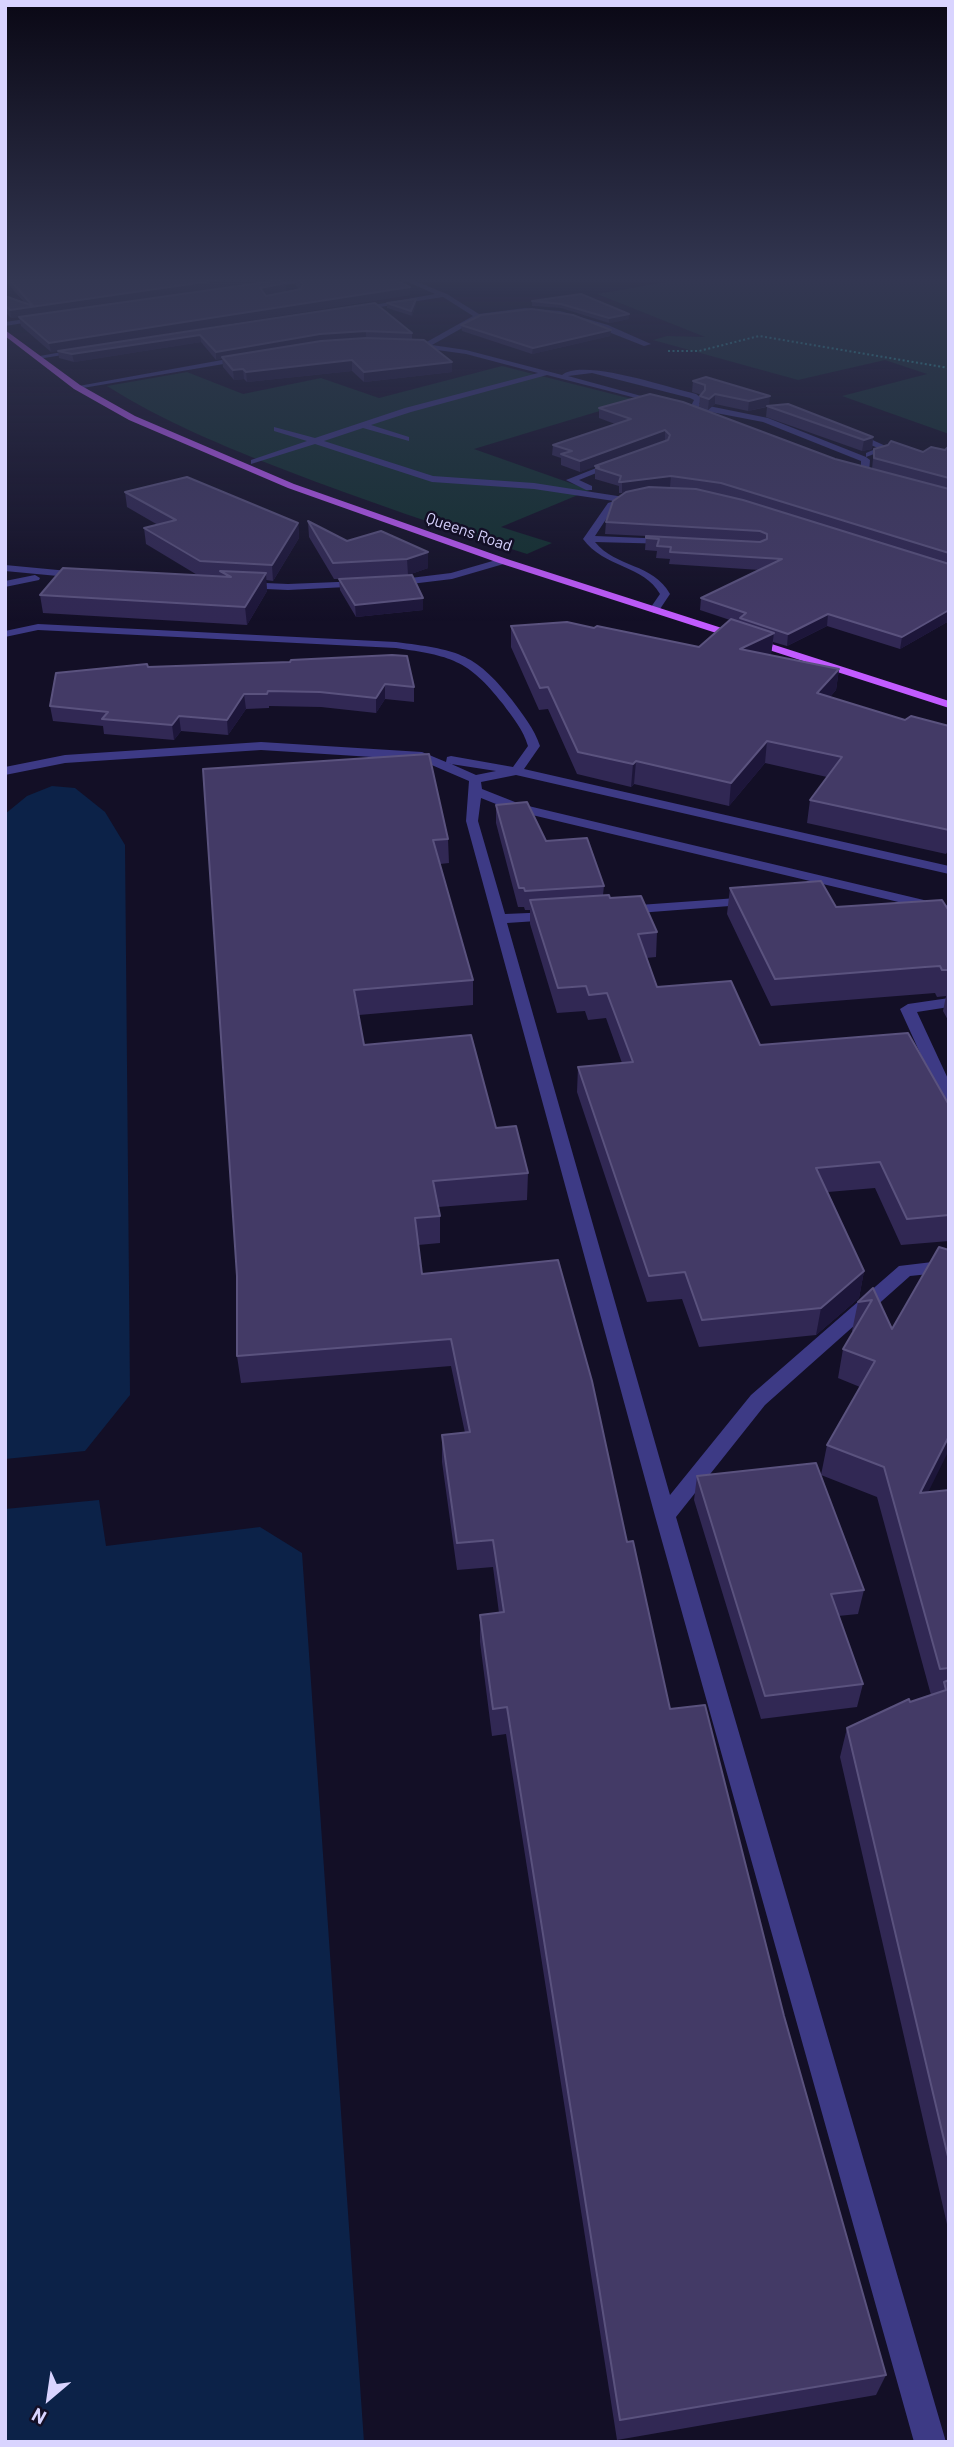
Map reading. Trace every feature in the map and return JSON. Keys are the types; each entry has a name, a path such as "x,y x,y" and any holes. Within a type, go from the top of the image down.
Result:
{"main road":[{"name":"Queens Road","path":"88,393 132,418 196,448 370,515 503,561 949,705"}],"street":[{"path":"254,461 408,410 471,393"},
{"path":"626,393 673,405"},
{"path":"682,393 699,399 690,407"},
{"path":"690,407 748,415 862,457 867,463 864,473"},
{"path":"690,407 728,423"},
{"path":"748,415 769,411"},
{"path":"362,425 406,439"},
{"path":"276,429 432,479 534,486 624,498 648,494"},
{"path":"844,431 886,448 883,452 862,457"},
{"path":"624,498 570,480 627,459"},
{"path":"850,469 875,476"},
{"path":"588,539 611,505 624,498"},
{"path":"588,539 676,543"},
{"path":"588,539 592,547 603,555 661,584 665,594 654,610"},
{"path":"387,583 452,576 503,561"},
{"path":"8,571 92,575"},
{"path":"5,584 56,575"},
{"path":"234,584 288,587 374,584"},
{"path":"5,634 38,627 396,645 437,651 461,658 487,676 529,731 534,746 516,771 475,785"},
{"path":"5,771 65,759 261,746 422,756 516,771 949,870"},
{"path":"422,756 516,807 949,910"},
{"path":"475,785 472,821 666,1516 930,2442"},
{"path":"821,897 876,892"},
{"path":"612,911 765,900"},
{"path":"500,919 570,914"},
{"path":"949,1002 908,1009 949,1099"},
{"path":"666,1516 758,1400 905,1270 949,1266"}],"green space":[{"path":"119,393 365,393 379,398 397,393 609,393 636,400 474,449 590,490 501,527 552,543 527,554 375,503 262,461 172,422"},
{"path":"853,393 949,393 949,434 842,396"}],"water":[{"path":"52,786 75,788 105,812 125,845 130,1395 85,1451 5,1459 5,814 27,796"},
{"path":"99,1500 106,1546 260,1527 302,1553 364,2442 5,2442 5,1509"}],"building":[{"path":"702,393 761,393 770,396 749,401 715,394 709,399 700,396"},
{"path":"650,394 683,402 835,459 949,489 949,553 721,483 671,476 619,482 621,476 596,468 599,467 595,466 668,440 670,435 665,430 580,461 561,454 572,451 553,445 631,419 599,408"},
{"path":"788,404 873,437 864,440 767,406"},
{"path":"891,441 923,452 931,447 945,450 949,446 949,478 874,458 874,449 888,445"},
{"path":"187,477 298,523 272,565 200,561 144,528 176,520 125,492"},
{"path":"649,487 696,489 743,500 949,564 949,610 902,637 828,614 788,634 740,618 746,613 701,598 782,559 670,552 671,547 657,546 659,539 646,536 760,542 767,539 767,534 760,531 606,522 613,501 626,492"},
{"path":"308,521 347,541 381,531 428,552 407,559 333,563"},
{"path":"63,568 231,577 220,571 266,573 245,607 40,595"},
{"path":"412,575 423,598 355,605 339,579"},
{"path":"731,619 774,633 740,649 839,669 817,693 905,720 911,716 949,726 949,830 810,800 842,757 767,741 731,783 636,761 633,764 578,752 548,687 540,688 511,626 567,622 699,647"},
{"path":"407,656 414,687 385,684 376,698 320,692 268,691 267,694 244,694 227,720 179,716 172,725 102,719 108,712 50,706 56,673 147,664 148,667 290,662"},
{"path":"429,754 448,839 433,840 473,980 354,990 364,1045 471,1035 496,1128 516,1126 528,1173 433,1181 440,1216 415,1218 422,1274 558,1260 592,1381 627,1542 633,1541 670,1709 705,1705 784,2016 886,2375 620,2420 507,1707 493,1709 480,1615 504,1612 493,1540 457,1543 442,1435 470,1432 451,1339 237,1356 237,1276 203,769"},
{"path":"527,802 546,841 587,838 604,886 525,891 524,888 519,888 496,805"},
{"path":"821,881 836,907 942,900 949,911 949,970 942,970 940,966 775,979 730,888"},
{"path":"609,895 610,898 641,896 657,932 638,934 657,987 731,981 760,1045 908,1033 949,1105 949,1215 907,1219 880,1162 816,1168 864,1271 821,1308 702,1320 685,1272 649,1276 578,1067 633,1062 607,993 589,995 586,986 558,988 530,900"},
{"path":"939,1247 949,1250 949,1436 920,1493 949,1490 949,1668 940,1669 884,1467 827,1445 875,1361 843,1349 872,1300 858,1302 873,1288 892,1329"},
{"path":"816,1463 864,1590 831,1594 863,1684 765,1696 697,1476"},
{"path":"949,1680 949,2161 847,1728 909,1699 910,1702 946,1690 944,1682"}]}
